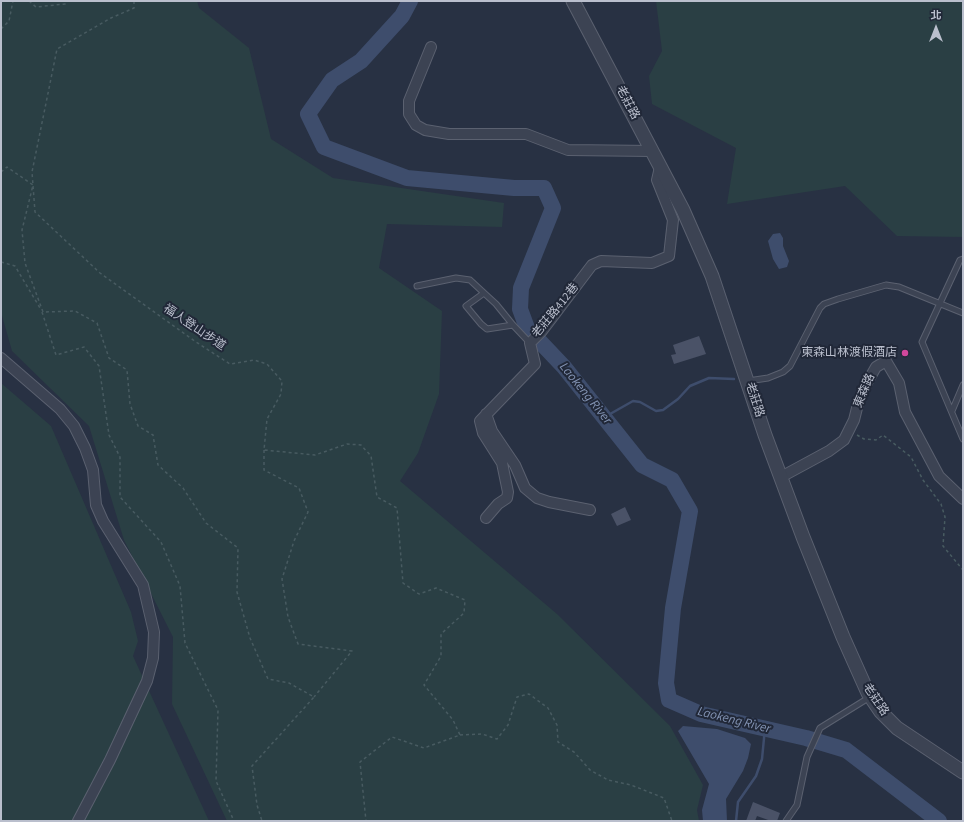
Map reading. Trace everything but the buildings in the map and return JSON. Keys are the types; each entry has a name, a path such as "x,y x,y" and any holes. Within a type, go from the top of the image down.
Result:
{"street":[{"name":"老莊路","path":"573,1 683,210 712,276 781,477 843,637 871,697 881,712 897,728 963,772"},
{"path":"431,47 409,101 409,114 416,125 426,130 449,134 526,134 568,150 652,150"},
{"name":"老莊路412巷","path":"486,414 535,364 530,343 542,331 592,265 601,261 652,262 669,256 673,220 657,180 660,167"},
{"path":"1,358 60,409 74,426 85,448 92,470 96,505 103,521 143,585 154,632 153,658 147,681 110,760 78,821"},
{"name":"東森路","path":"781,477 829,451 844,440 854,420 859,400 868,381 876,367 886,361 899,383 905,412 939,476 963,499"},
{"path":"486,518 498,504 507,498 508,492 502,463 485,437 480,426 480,421 486,414 492,431 515,465 525,488 537,498 549,502 590,510"}],"lane":[{"path":"963,259 960,260 922,342 963,439"},
{"path":"417,286 456,278 470,280 496,304 530,343"},
{"path":"748,381 768,378 783,372 790,366 824,304 886,285 899,287 963,313"},
{"path":"484,293 466,306 481,324 487,329 513,325"},
{"path":"952,411 963,385"},
{"path":"786,821 797,805 810,747 820,728 871,697"}],"path":[{"path":"1,29 9,21 13,1"},
{"path":"29,1 36,8 65,4 68,1"},
{"name":"福人登山步道","path":"134,1 134,8 111,18 58,49 32,172 35,212 100,273 196,342 230,364 254,360 267,364 282,380 281,394 267,419 264,470 299,488 308,512 294,541 282,579 288,617 298,644 352,651 314,697"},
{"path":"1,172 7,167 33,186 22,230 25,263 43,312 56,355 84,347 99,366 109,435 120,457 120,497 161,542 180,586 185,643 218,710 216,782 234,821"},
{"path":"1,262 15,266 43,312"},
{"path":"43,312 75,311 97,323 109,358 127,370 130,404 138,426 153,435 158,465 182,488 206,523 238,548 238,592 250,638 268,679 289,683 314,697 252,766 257,804 262,821"},
{"path":"848,432 864,439 876,440 883,435 911,457 923,480 941,504 945,517 943,546 963,570"},
{"path":"264,450 316,454 348,444 361,444 371,456 377,497 397,508 403,583 419,594 436,588 465,600 464,614 441,634 441,656 424,685 453,720 460,735"},
{"path":"366,821 360,762 392,737 424,748 460,735 482,734 497,739 508,726 517,697 529,694 548,708 557,725 558,742 574,752 590,770 608,780 631,785 664,798 672,821"}],"green space":[{"path":"1,1 197,1 199,8 249,48 271,139 333,178 504,203 502,227 387,224 379,268 442,311 439,394 418,453 400,481 557,614 670,726 703,785 697,810 699,821 227,821 172,704 173,637 124,540 89,426 12,351 1,312"},
{"path":"656,1 963,1 963,237 897,236 845,186 727,204 736,148 652,104 649,76 662,51"},
{"path":"1,383 51,426 131,612 138,641 133,656 209,821 1,821"}],"water":[{"path":"780,233 783,238 783,246 789,261 787,267 779,269 773,259 768,241 773,234"},
{"path":"683,726 717,729 745,738 751,744 743,771 726,799 727,821 703,821 702,810 709,784 678,731"}],"waterway":[{"name":"Laokeng River","path":"410,1 402,16 361,61 332,80 308,114 324,147 407,178 514,188 544,188 553,208 521,288 520,309 527,328 564,367 642,465 672,480 690,511 673,608 666,683 669,700 701,714 806,738 846,750 939,821"},
{"path":"603,418 633,401 640,402 656,411 663,410 678,399 690,386 709,378 734,379"},
{"path":"736,821 738,802 756,776 762,759 765,728"}],"place":[{"name":"東森山林渡假酒店","path":"905,353"}]}
